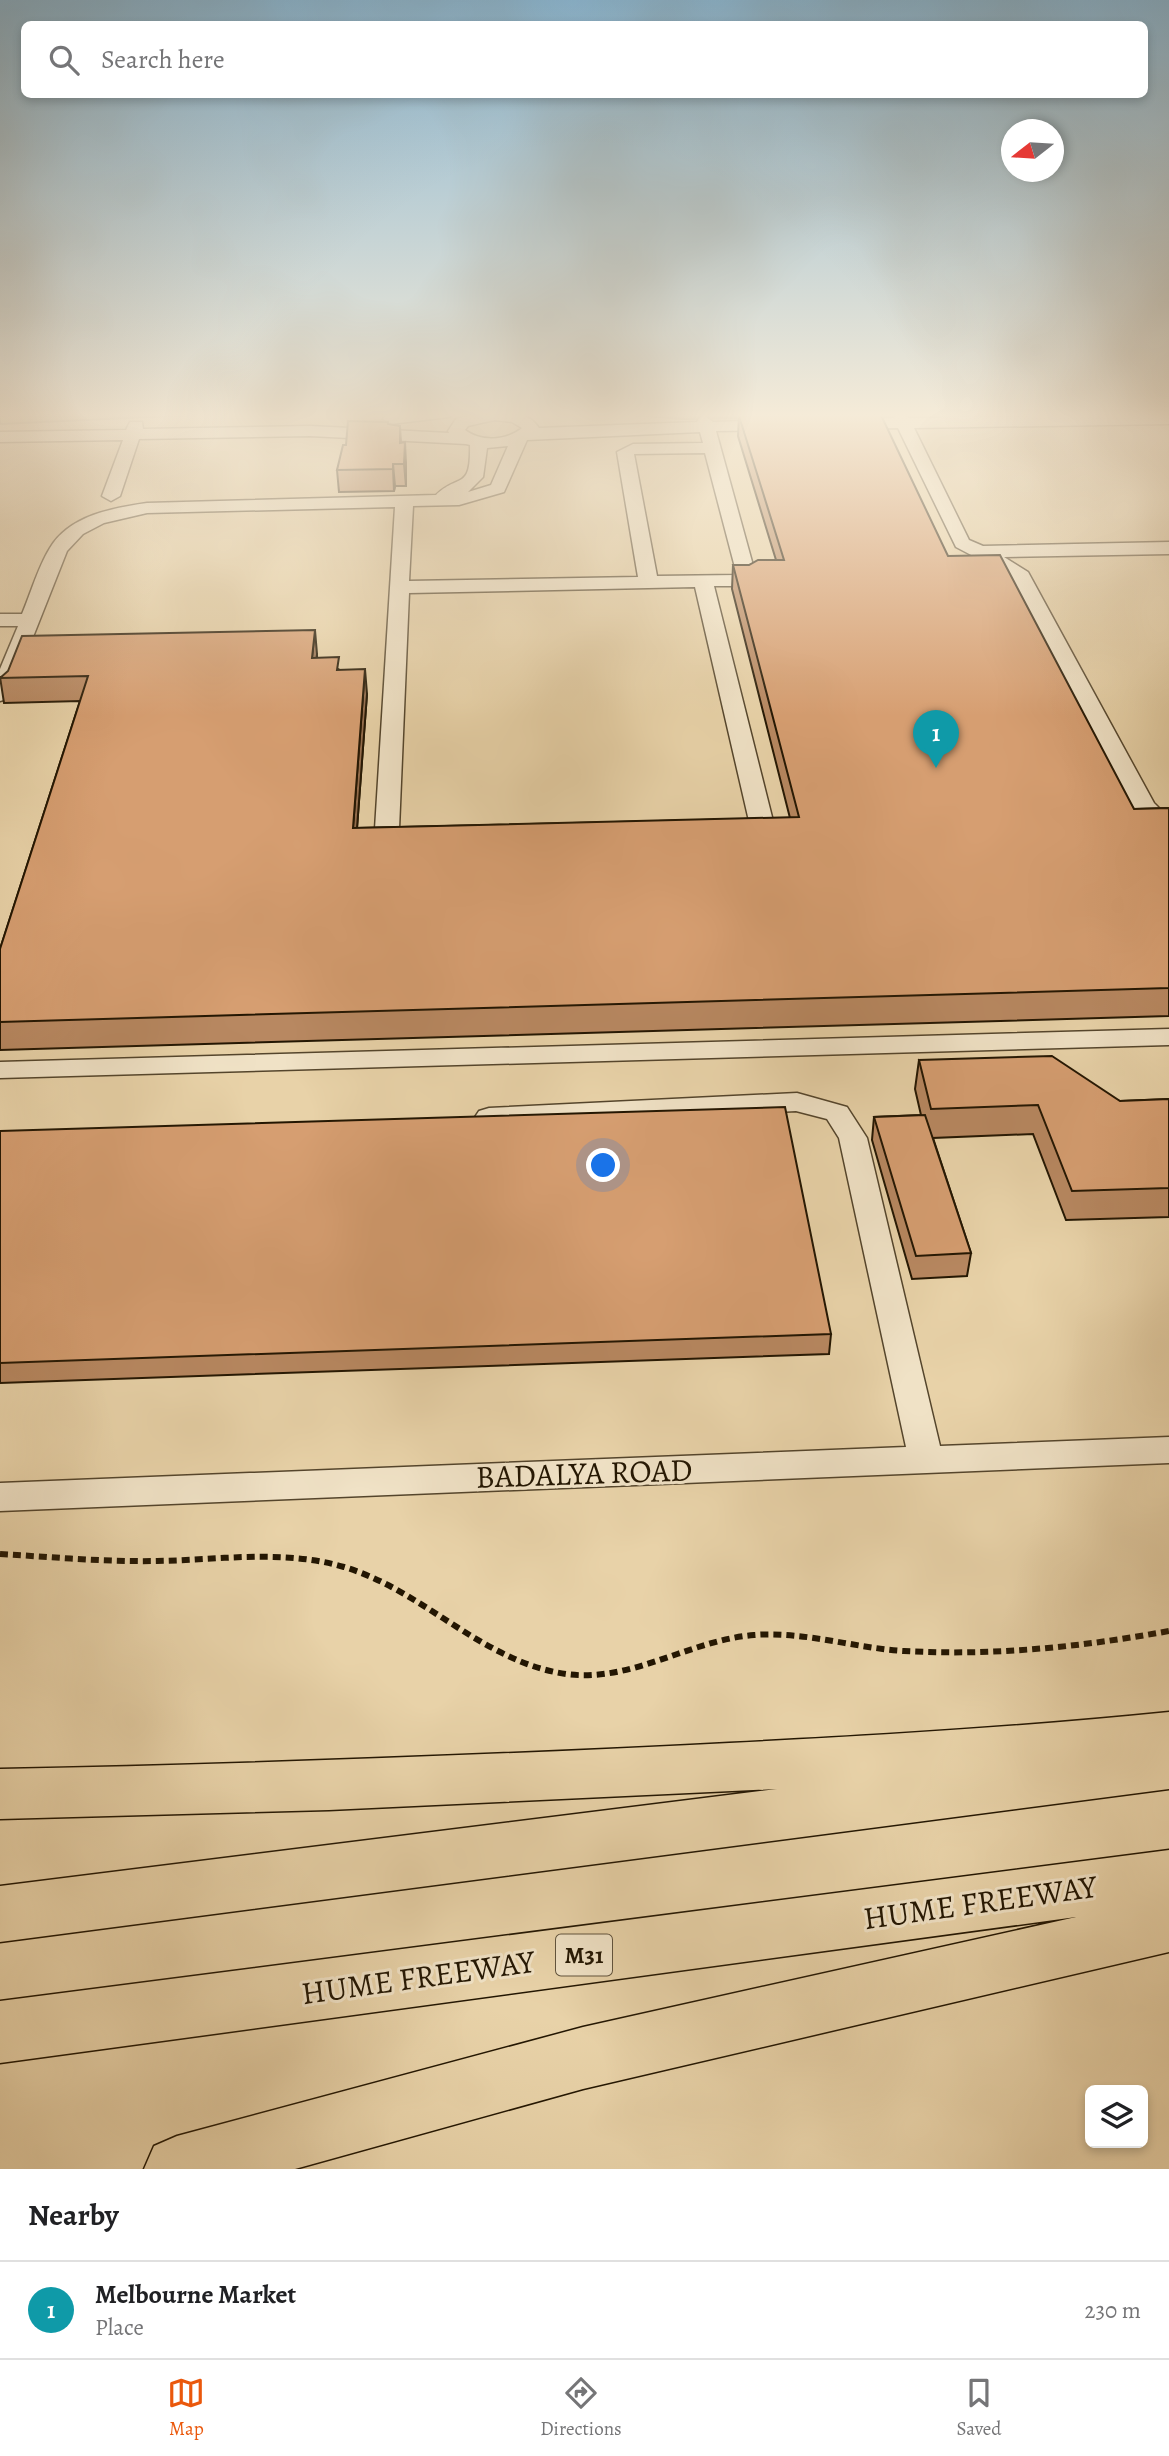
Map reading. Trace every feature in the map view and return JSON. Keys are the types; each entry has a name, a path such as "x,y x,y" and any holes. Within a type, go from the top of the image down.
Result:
{"highway":[{"path":"0,1794 242,1790 511,1779 1015,1751 1169,1736"},
{"path":"0,1914 1169,1765"},
{"name":"HUME FREEWAY","path":"0,2032 1169,1877"},
{"path":"177,2169 583,2058 1169,1924"}],"lane":[{"path":"0,695 58,549 82,525 118,513"},
{"path":"403,513 387,832 398,838 436,837"},
{"path":"636,513 648,582"},
{"path":"399,587 748,580 730,513"},
{"path":"947,513 962,543 1018,572 1144,807 1155,817 1169,819"},
{"path":"979,552 1169,548"},
{"path":"703,581 761,821 759,826 751,829 706,830"},
{"path":"0,620 30,620"},
{"path":"0,1070 1169,1037"},
{"path":"455,1119 797,1102 837,1113 853,1138 926,1459"},
{"name":"BADALYA ROAD","path":"0,1497 1169,1450"}],"path":[{"path":"0,1554 133,1560 272,1558 318,1561 368,1574 514,1658 540,1669 566,1674 608,1672 751,1636 777,1635 890,1650 940,1653 1115,1642 1169,1631"}],"building":[{"path":"769,513 928,513 948,556 1000,555 1134,809 1169,808 1169,988 0,1022 0,949 88,676 0,678 8,671 22,636 315,630 312,658 339,657 337,670 365,669 353,828 799,817 733,565 749,565 758,560 784,560"},
{"path":"1052,1056 1120,1101 1169,1099 1169,1188 1072,1191 1038,1105 931,1109 919,1060"},
{"path":"785,1107 831,1334 0,1363 0,1131"},
{"path":"925,1115 971,1253 916,1256 874,1117"}],"place":[{"name":"Melbourne Market","path":"936,768"}]}
